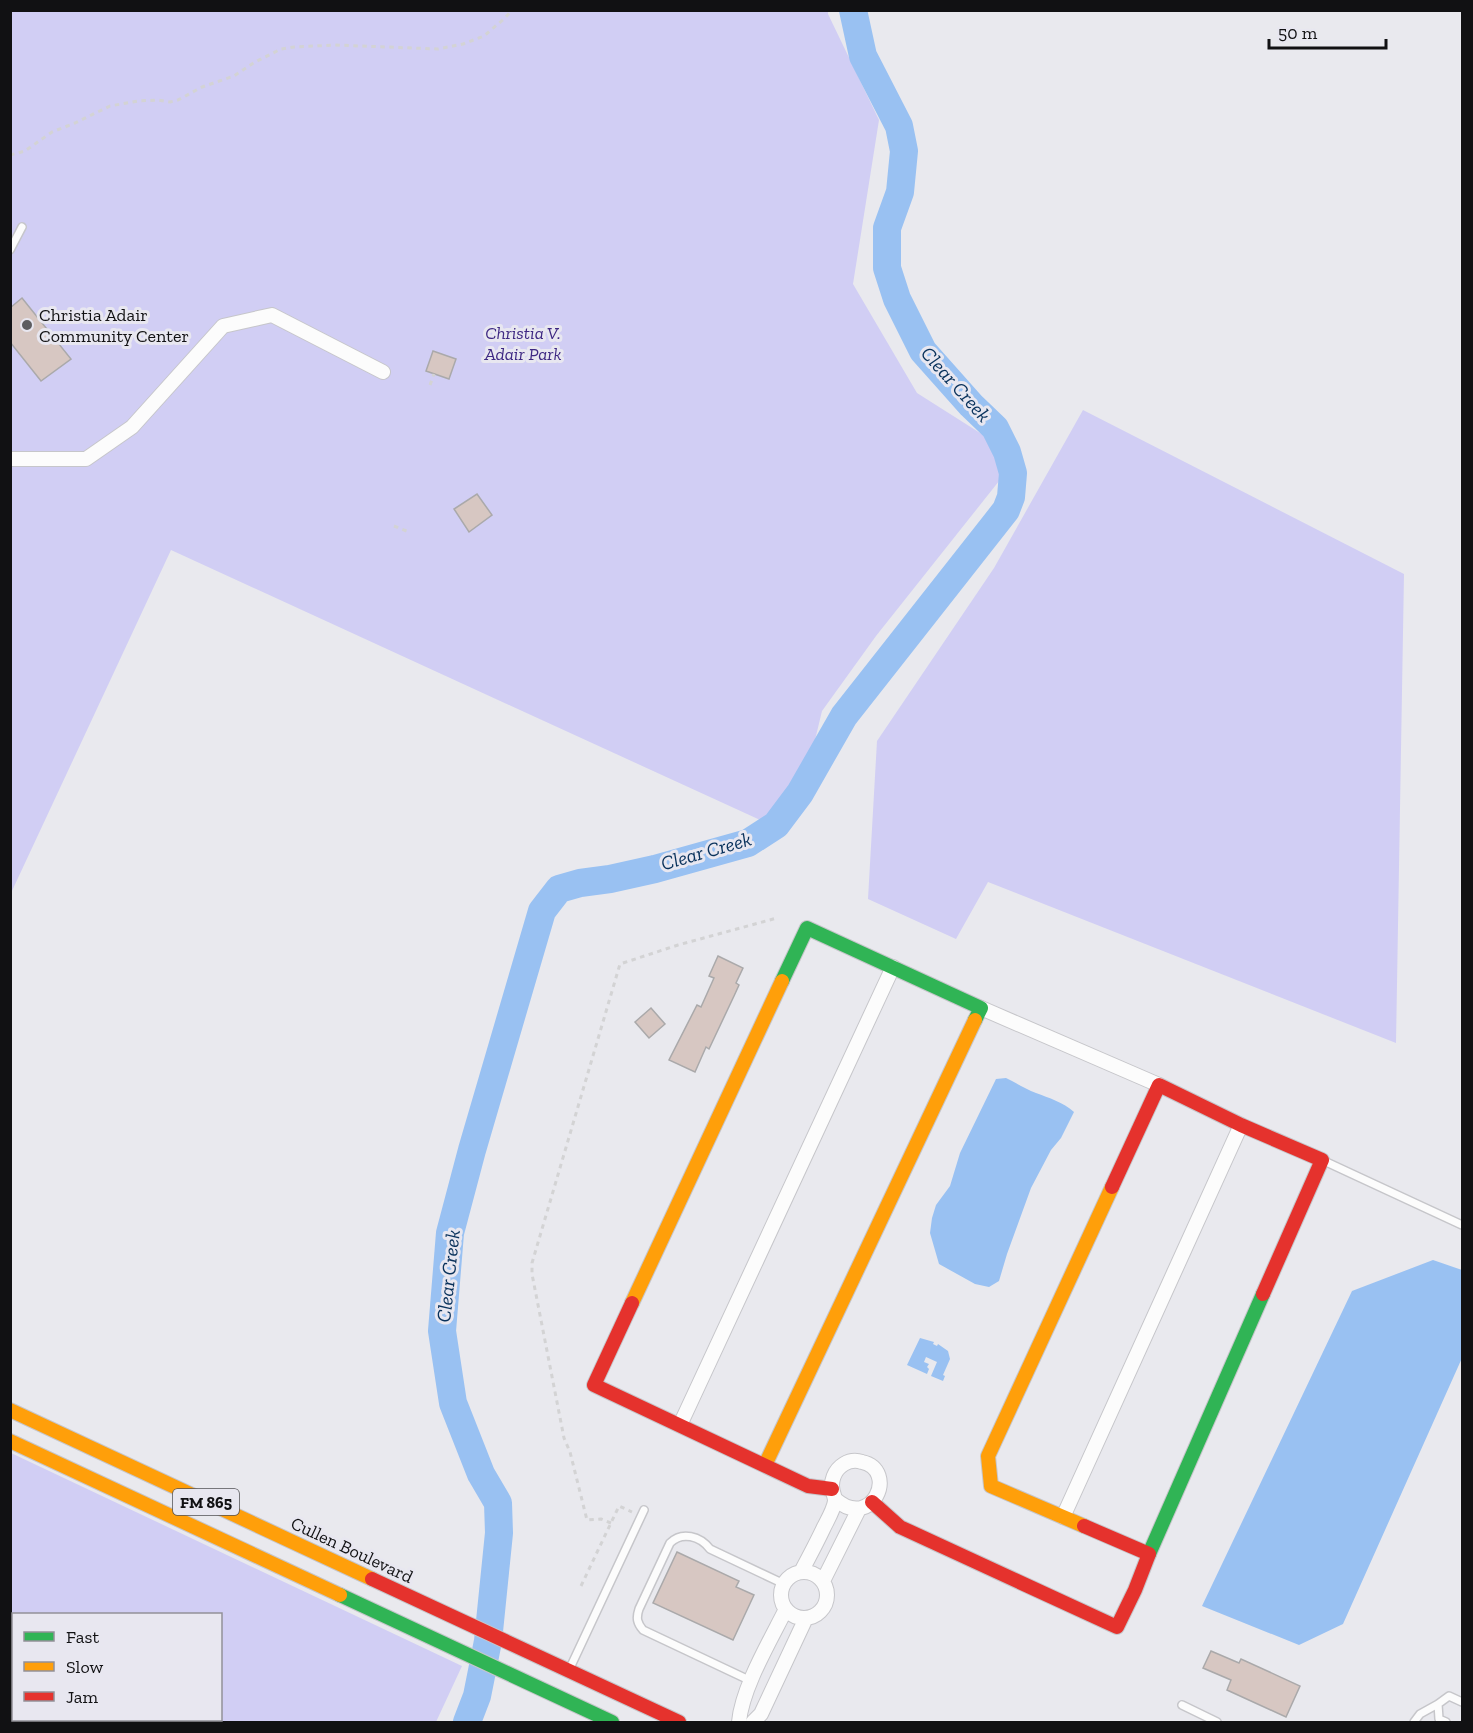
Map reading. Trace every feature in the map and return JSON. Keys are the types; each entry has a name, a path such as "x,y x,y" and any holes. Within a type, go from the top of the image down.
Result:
{"street":[{"path":"10,459 86,459 132,427 223,326 272,315 383,372"},
{"path":"801,1572 829,1516 834,1494 831,1484 833,1476 844,1464 851,1461 867,1463 874,1468 880,1483 876,1498 859,1509 848,1508 834,1494 808,1486 594,1385 807,928 1323,1160 1117,1627 900,1527 872,1502"},
{"path":"680,1425 893,967"},
{"path":"765,1465 981,1008"},
{"path":"1149,1554 991,1486 988,1456 1159,1085"},
{"path":"1063,1517 1241,1125"},
{"name":"Cullen Boulevard","path":"10,1410 679,1722"},
{"path":"10,1428 55,1448 65,1447 71,1439"},
{"name":"FM 865","path":"10,1441 612,1722"},
{"path":"823,1581 809,1573 801,1572 788,1579 781,1593 786,1609 796,1617 806,1618 817,1615 826,1603 827,1595 823,1581 859,1509"},
{"path":"739,1722 740,1708 786,1609"},
{"path":"753,1722 761,1714 806,1618"}],"lane":[{"path":"10,250 22,226"},
{"path":"1323,1160 1462,1225"},
{"path":"568,1671 644,1510"},
{"path":"752,1681 643,1630 637,1620 639,1609 670,1543 687,1536 702,1540 710,1549 784,1584"},
{"path":"1414,1722 1420,1714 1449,1696 1462,1702"},
{"path":"1438,1704 1439,1719 1446,1722"},
{"path":"1182,1705 1217,1722"}],"path":[{"path":"10,155 25,151 52,132 110,106 138,101 178,100 202,87 234,76 281,49 294,46 335,45 438,49 463,44 484,36 512,10"},
{"path":"430,385 434,374"},
{"path":"394,526 410,532"},
{"path":"611,1523 601,1519 587,1520 570,1452 564,1438 532,1268 620,964 678,945 777,918"},
{"path":"581,1586 619,1506 632,1512"}],"green space":[{"name":"Christia V. Adair Park","path":"11,11 828,11 879,120 853,284 917,393 988,438 1007,471 876,636 822,711 808,769 771,825 171,550 11,893"},
{"path":"1083,410 1404,574 1396,1043 988,882 956,939 868,899 877,741 994,568"},
{"path":"11,1453 462,1666 436,1722 11,1722"}],"shaded area":[{"path":"1006,1078 1061,1103 1074,1112 1031,1188 999,1281 989,1287 975,1284 939,1264 930,1233 936,1205 950,1186 960,1153 996,1079"},
{"path":"1433,1260 1462,1270 1462,1358 1343,1624 1299,1645 1202,1606 1352,1291"},
{"path":"920,1338 934,1342 933,1344 937,1346 938,1344 948,1351 950,1359 943,1375 945,1376 943,1381 931,1376 937,1362 926,1357 924,1362 929,1364 927,1374 907,1365"}],"building":[{"name":"Christia Adair Community Center","path":"22,298 71,359 41,381 10,342 10,308"},
{"path":"433,351 456,359 449,379 426,371"},
{"path":"477,494 492,515 469,532 454,509"},
{"path":"718,956 743,968 736,983 739,985 734,996 709,1049 706,1047 695,1072 669,1060 697,1005 701,1007 714,978 709,976"},
{"path":"651,1008 665,1024 649,1038 635,1022"},
{"path":"677,1552 739,1581 736,1587 754,1595 733,1640 653,1603"},
{"path":"1211,1651 1239,1663 1241,1659 1300,1686 1286,1717 1227,1690 1231,1680 1203,1668"}],"waterway":[{"name":"Clear Creek","path":"467,1722 477,1696 488,1641 499,1533 498,1503 481,1474 453,1403 442,1331 450,1233 542,911 559,889 655,869 748,843 776,825 800,793 844,716 1006,510 1011,497 1013,473 1007,452 995,428 971,405 923,351 897,299 887,268 887,228 900,192 904,151 899,126 863,56 853,10"}],"traffic: fast":[{"path":"782,981 807,928 981,1008 975,1020"},
{"path":"1149,1554 1263,1294"},
{"path":"340,1595 612,1722"}],"traffic: slow":[{"path":"632,1303 782,981"},
{"path":"765,1465 975,1020"},
{"path":"1084,1526 991,1486 988,1456 1112,1187"},
{"path":"10,1410 372,1579"},
{"path":"10,1441 340,1595"}],"traffic: jam":[{"path":"1112,1187 1159,1085 1241,1125 1322,1160 1263,1294"},
{"path":"632,1303 594,1385 808,1486 832,1489"},
{"path":"872,1502 900,1527 1117,1627 1149,1554 1084,1526"},
{"path":"372,1579 679,1722"}],"place":[{"name":"Christia Adair Community Center","path":"27,325"}]}
